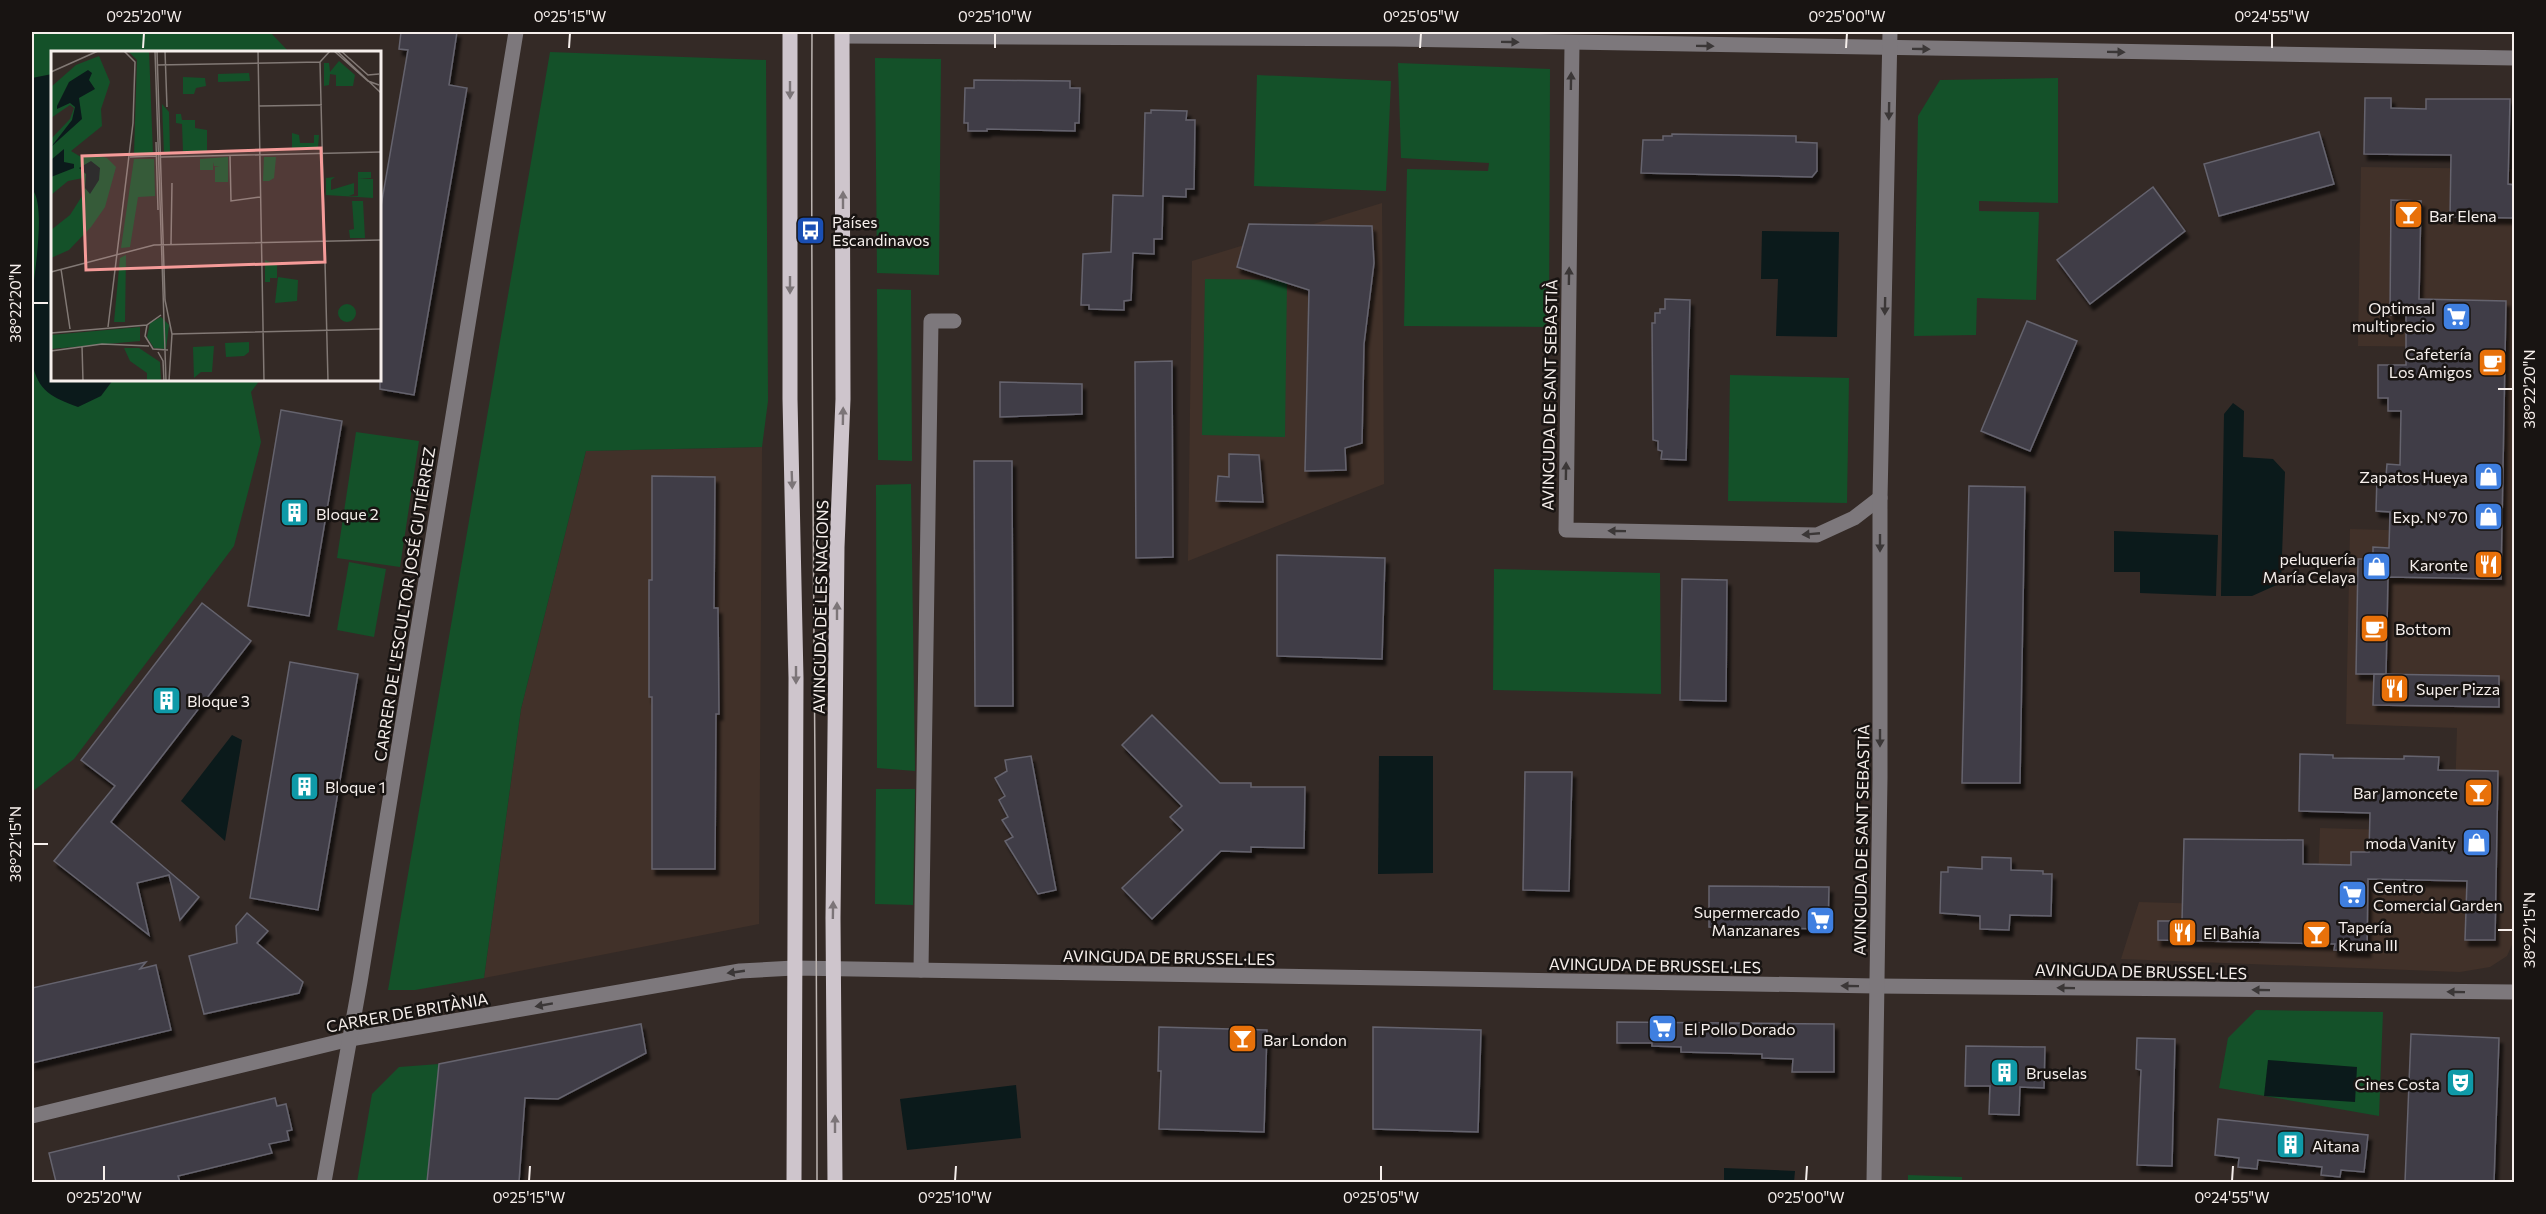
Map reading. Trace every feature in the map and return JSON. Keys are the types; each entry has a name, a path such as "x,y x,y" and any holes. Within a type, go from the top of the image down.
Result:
{"main road":[{"name":"AVINGUDA DE LES NACIONS","path":"790,32 790,399 796,678 794,1182"},
{"name":"AVINGUDA DE LES NACIONS","path":"835,1182 837,547 843,399 843,34"}],"street":[{"name":"CARRER DE L'ESCULTOR JOSÉ GUTIÉRREZ","path":"324,1182 350,1039 516,32"},
{"name":"AVINGUDA DE SANT SEBASTIÀ","path":"1874,1182 1880,778 1880,498 1890,32"},
{"path":"843,34 1394,35 1572,44 2514,58"},
{"name":"AVINGUDA DE SANT SEBASTIÀ","path":"1572,44 1566,530 1817,535 1854,518 1880,498"},
{"path":"921,970 931,321 954,321"},
{"name":"CARRER DE BRITÀNIA","path":"32,1116 350,1039 740,971 794,968"},
{"name":"AVINGUDA DE BRUSSEL·LES","path":"794,968 1876,986 2514,992"}],"shaded area":[{"path":"51,74 51,381 112,381 101,396 78,407 61,400 42,387 32,362 31,310 39,226 36,198 32,189 32,78"},
{"path":"2361,167 2514,169 2514,940 2507,956 2490,967 2460,972 2121,959 2139,902 2317,907 2320,828 2454,832 2457,728 2346,724 2350,529 2458,532 2462,347 2358,346"},
{"path":"1382,203 1384,484 1188,561 1192,261"},
{"path":"1762,231 1839,232 1837,337 1776,336 1778,279 1761,279"},
{"path":"2233,403 2244,411 2243,457 2273,459 2285,472 2281,583 2252,596 2221,596 2224,414"},
{"path":"762,447 759,924 484,978 521,709 586,451"},
{"path":"2114,531 2218,535 2216,596 2140,593 2140,572 2114,572"},
{"path":"232,735 242,740 225,841 181,801"},
{"path":"1379,756 1433,756 1433,873 1378,874"},
{"path":"2268,1060 2357,1067 2355,1102 2264,1096"},
{"path":"1016,1085 1021,1138 907,1150 900,1099"},
{"path":"1724,1168 1795,1171 1794,1182 1724,1182"}],"green space":[{"path":"32,32 271,33 288,51 51,51 51,381 259,381 251,392 261,442 234,546 74,759 32,792"},
{"path":"550,52 766,60 768,401 762,447 586,451 521,709 484,978 415,990 388,990"},
{"path":"875,58 941,59 939,275 877,273"},
{"path":"1398,63 1550,69 1549,327 1404,326 1407,169 1488,171 1489,163 1401,158"},
{"path":"1257,75 1391,81 1386,191 1254,186"},
{"path":"2058,78 2058,203 1979,201 1979,211 2039,212 2036,300 1977,298 1976,335 1914,336 1918,116 1940,80"},
{"path":"1205,279 1287,280 1285,437 1202,435"},
{"path":"877,289 911,290 912,461 878,460"},
{"path":"1730,375 1849,378 1847,503 1728,501"},
{"path":"356,432 419,441 400,567 337,558"},
{"path":"911,484 915,771 877,768 876,485"},
{"path":"349,562 386,569 374,637 337,630"},
{"path":"1494,569 1660,573 1661,694 1493,690"},
{"path":"876,789 915,789 913,905 875,904"},
{"path":"2256,1010 2383,1012 2379,1116 2219,1088 2228,1038"},
{"path":"439,1064 427,1182 357,1182 372,1094 399,1067"},
{"path":"1908,1175 1962,1177 1962,1182 1908,1182"}],"building":[{"path":"401,32 457,32 449,85 467,88 414,395 380,389 381,206 408,50 399,49"},
{"path":"974,80 1070,81 1070,88 1080,88 1079,123 1075,123 1075,131 987,129 987,131 968,131 968,123 964,123 965,88 974,88"},
{"path":"2365,98 2391,98 2391,108 2426,109 2426,99 2510,99 2508,184 2514,185 2514,218 2450,217 2451,155 2364,154"},
{"path":"1151,110 1187,111 1186,120 1195,120 1194,189 1186,189 1186,197 1163,196 1162,239 1154,239 1154,254 1133,253 1131,300 1124,301 1124,310 1089,309 1089,305 1081,305 1083,254 1111,252 1113,195 1143,196 1145,113 1151,113"},
{"path":"2319,132 2334,184 2219,216 2204,164"},
{"path":"1672,134 1796,136 1796,142 1817,143 1817,171 1812,177 1641,173 1643,140 1663,140 1663,136 1672,136"},
{"path":"2153,187 2185,231 2090,304 2057,260"},
{"path":"2391,200 2421,201 2419,299 2506,301 2501,579 2388,577 2386,674 2356,674 2358,559 2373,559 2373,547 2389,548 2390,512 2376,511 2377,476 2386,476 2387,464 2400,465 2401,411 2388,411 2388,398 2378,398 2378,365 2406,365 2406,315 2390,315"},
{"path":"1249,224 1372,226 1374,263 1364,344 1362,443 1345,448 1346,470 1305,471 1309,290 1237,267"},
{"path":"1665,299 1690,300 1686,460 1661,459 1662,451 1658,450 1658,441 1653,440 1652,323 1655,323 1655,313 1660,313 1660,309 1665,309"},
{"path":"2027,321 2077,341 2030,451 1981,431"},
{"path":"1172,361 1173,557 1136,558 1135,362"},
{"path":"1000,382 1082,384 1082,414 1000,417"},
{"name":"Bloque 2","path":"281,410 342,421 309,616 248,606"},
{"path":"1229,454 1259,455 1263,502 1216,501 1218,476 1229,477"},
{"path":"974,461 1012,461 1013,706 975,706"},
{"path":"652,476 715,477 714,608 718,608 719,714 716,714 715,869 652,869 649,580 652,580"},
{"path":"1969,486 2025,487 2020,783 1962,783"},
{"path":"1277,555 1385,558 1382,659 1277,656"},
{"path":"1682,579 1727,580 1726,701 1680,700"},
{"name":"Bloque 3","path":"202,603 251,641 111,822 199,897 180,920 169,875 137,883 149,935 54,861 115,786 81,760"},
{"name":"Bloque 1","path":"290,662 358,674 318,910 250,898"},
{"path":"2374,674 2499,676 2499,707 2373,705"},
{"path":"1152,715 1220,783 1251,783 1251,787 1305,787 1304,848 1251,847 1251,852 1221,851 1152,919 1122,888 1183,830 1170,817 1182,806 1122,745"},
{"path":"2300,754 2333,755 2333,758 2439,757 2438,770 2498,771 2495,940 2465,940 2467,881 2368,879 2367,951 2334,950 2335,944 2158,940 2158,921 2182,921 2184,839 2303,840 2303,864 2351,865 2351,852 2369,852 2370,813 2299,811"},
{"path":"1031,756 1056,890 1038,894 1005,841 1013,837 1002,820 1008,817 999,800 1005,796 995,778 1007,771 1005,760"},
{"path":"1525,772 1572,772 1569,891 1523,890"},
{"path":"1982,857 2011,858 2011,870 2043,871 2043,874 2052,874 2051,916 2010,915 2009,930 1980,929 1980,916 1940,913 1941,872 1948,872 1948,867 1982,869"},
{"path":"1709,886 1829,887 1828,929 1709,927"},
{"path":"247,913 268,931 257,943 303,982 299,993 204,1014 189,956 237,943 236,926"},
{"path":"146,962 140,969 156,965 171,1030 32,1063 32,988"},
{"path":"1617,1022 1834,1024 1834,1072 1792,1072 1793,1059 1762,1058 1762,1054 1681,1052 1681,1047 1652,1046 1652,1043 1617,1043"},
{"path":"641,1024 646,1053 558,1099 525,1098 519,1182 427,1182 439,1064"},
{"path":"1159,1027 1267,1030 1264,1132 1159,1129 1161,1071 1158,1071"},
{"path":"1373,1027 1481,1030 1478,1132 1373,1129"},
{"path":"2411,1034 2499,1038 2494,1182 2405,1182"},
{"path":"2137,1038 2175,1039 2172,1166 2137,1165 2141,1070 2136,1069"},
{"name":"Bruselas","path":"1966,1046 2045,1047 2044,1088 2020,1087 2019,1115 1989,1114 1990,1086 1965,1086"},
{"path":"275,1098 277,1106 286,1104 292,1130 287,1131 289,1140 269,1144 272,1153 178,1176 180,1182 56,1182 49,1153"},
{"name":"Aitana","path":"2218,1119 2368,1135 2364,1172 2341,1170 2340,1177 2321,1175 2322,1167 2258,1160 2257,1169 2238,1167 2239,1158 2215,1155"}],"tram line":[{"path":"812,32 817,1182"}],"place":[{"name":"Bar Elena","path":"2408,215"},
{"name":"Países Escandinavos","path":"811,230"},
{"name":"Optimsal multiprecio","path":"2456,316"},
{"name":"Cafetería Los Amigos","path":"2493,362"},
{"name":"Zapatos Hueya","path":"2489,476"},
{"name":"Bloque 2","path":"295,513"},
{"name":"Exp. N° 70","path":"2489,516"},
{"name":"Karonte","path":"2489,564"},
{"name":"peluquería María Celaya","path":"2377,567"},
{"name":"Bottom","path":"2374,628"},
{"name":"Super Pizza","path":"2395,688"},
{"name":"Bloque 3","path":"166,700"},
{"name":"Bloque 1","path":"304,786"},
{"name":"Bar Jamoncete","path":"2479,792"},
{"name":"moda Vanity","path":"2477,842"},
{"name":"Centro Comercial Garden","path":"2352,895"},
{"name":"Supermercado Manzanares","path":"1821,920"},
{"name":"El Bahía","path":"2182,932"},
{"name":"Tapería Kruna III","path":"2317,935"},
{"name":"El Pollo Dorado","path":"1663,1028"},
{"name":"Bar London","path":"1242,1039"},
{"name":"Bruselas","path":"2005,1072"},
{"name":"Cines Costa","path":"2461,1083"},
{"name":"Aitana","path":"2291,1145"}]}
